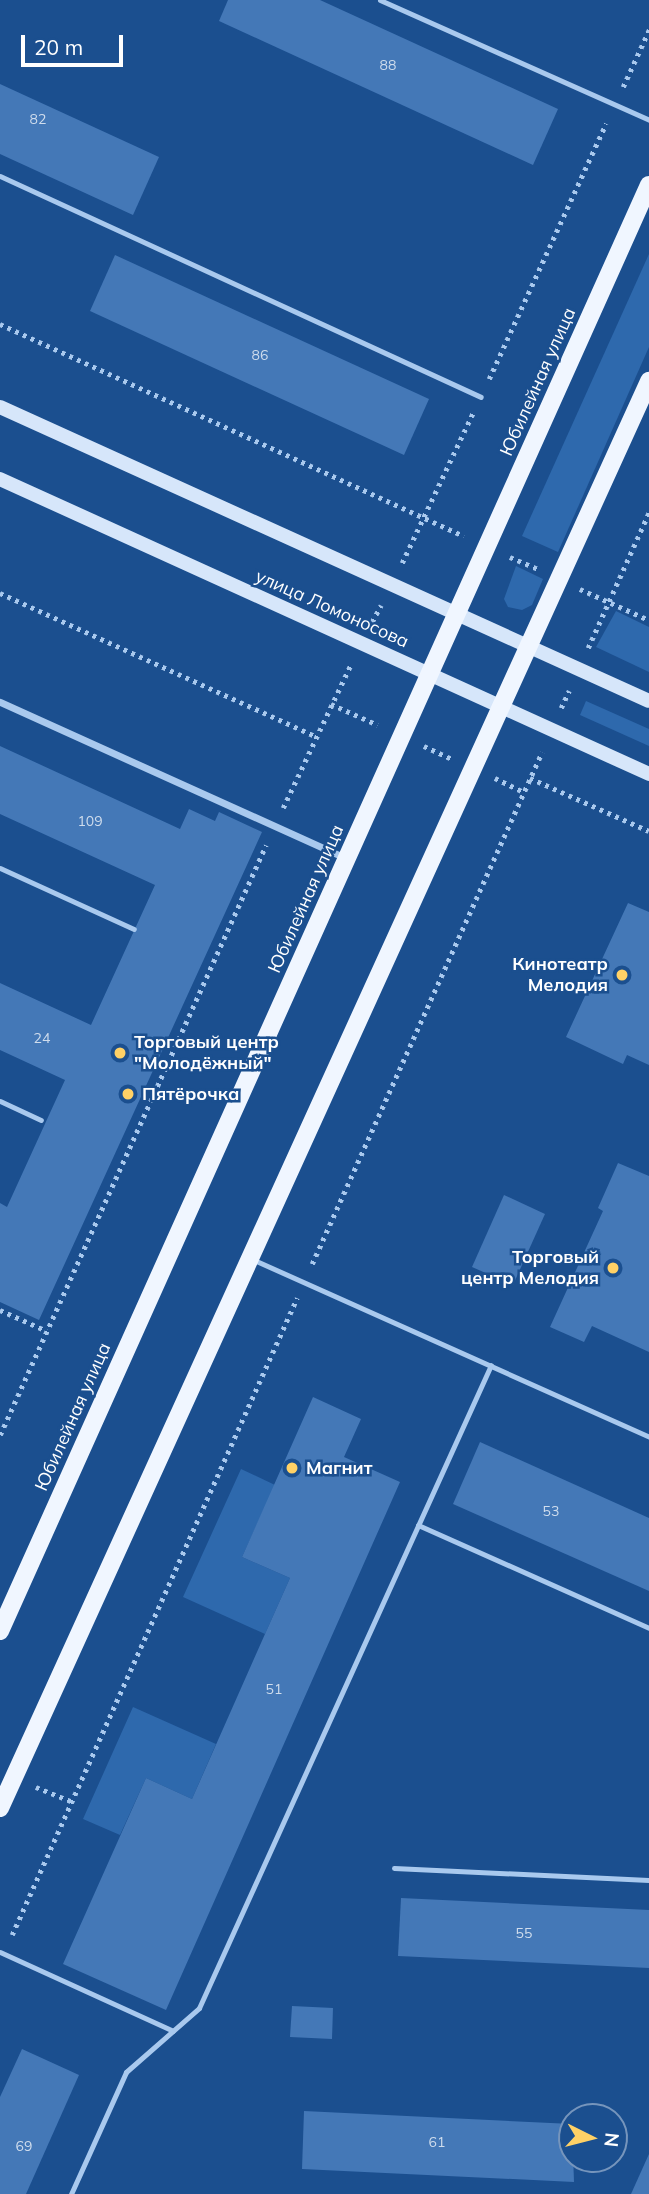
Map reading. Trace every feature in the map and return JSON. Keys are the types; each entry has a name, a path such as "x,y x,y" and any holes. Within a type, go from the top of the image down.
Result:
{"main road":[{"name":"Юбилейная улица","path":"0,1631 649,185"},
{"path":"0,1808 649,381"},
{"path":"0,407 649,701"},
{"name":"улица Ломоносова","path":"0,479 649,774"}],"street":[{"path":"0,702 347,859"}],"lane":[{"path":"380,0 649,120"},
{"path":"0,176 481,397"},
{"path":"0,868 134,929"},
{"path":"0,1101 41,1120"},
{"path":"251,1259 649,1437"},
{"path":"71,2194 126,2072 199,2008 491,1365"},
{"path":"418,1525 649,1628"},
{"path":"394,1868 649,1880"},
{"path":"2,1952 173,2031"}],"path":[{"path":"0,324 425,518 649,30"},
{"path":"2,1952 649,512"},
{"path":"0,593 315,736 0,1435"},
{"path":"530,778 649,831"},
{"path":"0,1310 47,1331"}],"shaded area":[{"path":"649,254 649,347 558,552 522,536"},
{"path":"516,566 543,579 532,605 522,610 508,607 504,599"},
{"path":"616,611 649,627 649,672 596,647"},
{"path":"586,701 649,729 649,746 580,715"},
{"path":"241,1469 275,1485 242,1557 290,1578 265,1634 183,1597"},
{"path":"133,1707 216,1744 192,1799 146,1778 120,1835 83,1819"}],"building":[{"path":"228,0 320,0 558,109 533,165 219,21"},
{"path":"0,84 159,157 133,215 0,154"},
{"path":"115,255 429,399 404,455 90,311"},
{"name":"Торговый центр \"Молодёжный\"","path":"0,746 180,829 189,809 215,821 219,812 262,832 39,1320 0,1302 0,1203 7,1207 65,1080 0,1050 0,983 91,1025 155,885 0,814"},
{"name":"Кинотеатр Мелодия","path":"628,903 649,912 649,1065 627,1055 623,1064 566,1037"},
{"name":"Торговый центр Мелодия","path":"618,1163 649,1176 649,1352 592,1326 584,1342 550,1327 603,1211 598,1208"},
{"path":"504,1195 545,1214 513,1285 472,1267"},
{"path":"313,1397 361,1419 344,1457 400,1482 166,2010 63,1964 146,1778 192,1799 290,1578 242,1557"},
{"path":"480,1442 649,1518 649,1591 453,1504"},
{"path":"401,1898 649,1910 649,1968 398,1956"},
{"path":"292,2006 333,2008 332,2039 290,2037"},
{"path":"22,2049 79,2075 26,2194 0,2194 0,2097"},
{"path":"304,2111 558,2123 558,2173 574,2173 574,2182 302,2169"},
{"path":"649,2154 649,2194 631,2194"}],"place":[{"name":"Кинотеатр Мелодия","path":"622,975"},
{"name":"Торговый центр \"Молодёжный\"","path":"120,1053"},
{"name":"Пятёрочка","path":"128,1094"},
{"name":"Торговый центр Мелодия","path":"613,1268"},
{"name":"Магнит","path":"292,1468"}]}
